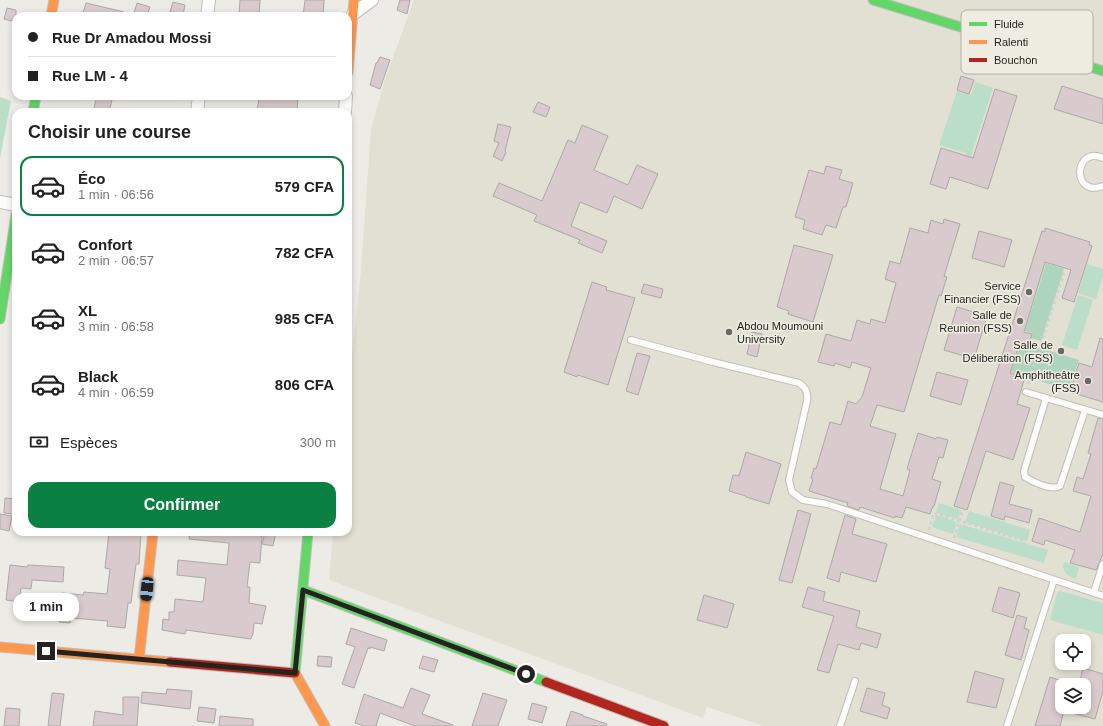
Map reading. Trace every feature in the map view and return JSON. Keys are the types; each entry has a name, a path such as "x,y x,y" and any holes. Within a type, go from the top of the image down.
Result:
{"street":[{"path":"52,12 54,0"},
{"path":"208,12 209,0"},
{"path":"352,26 354,0"},
{"path":"353,14 372,0"},
{"path":"873,0 961,27"},
{"path":"1093,68 1103,71"},
{"path":"0,202 12,204"},
{"path":"0,319 12,266"},
{"path":"139,660 153,536"},
{"path":"308,536 295,673 325,726"},
{"path":"303,590 664,726"},
{"path":"0,647 295,673"}],"lane":[{"path":"1103,158 1095,156 1089,157 1083,161 1079,173 1084,184 1096,188 1103,186"},
{"path":"631,340 799,383 806,388 808,394 789,480 792,492 803,500 827,504 1103,596"},
{"path":"1026,392 1103,415"},
{"path":"1046,398 1024,471 1025,477 1030,480 1051,487 1057,488 1060,486 1085,410"},
{"path":"1094,592 1103,564"},
{"path":"1007,726 1054,580"},
{"path":"840,726 855,681"}],"path":[{"path":"1026,392 1065,270"},
{"path":"951,546 962,512"},
{"path":"927,538 934,514 1024,541"}],"shaded area":[{"name":"Abdou Moumouni University","path":"414,0 1103,0 1103,726 764,726 707,707 703,718 329,580 333,536 352,536 352,355 361,270 371,129 385,79"}],"green space":[{"path":"975,82 993,88 965,175 961,170 966,153 939,145 957,91 971,95"},
{"path":"0,97 11,101 0,158"},
{"path":"1046,263 1064,269 1041,341 1031,338 1032,333 1025,331"},
{"path":"1087,264 1103,269 1103,277 1096,299 1078,293"},
{"path":"1078,295 1093,300 1077,350 1062,345"},
{"path":"1021,342 1079,360 1069,390 1011,372"},
{"path":"939,503 961,510 958,519 936,513"},
{"path":"969,511 1030,530 1027,541 965,522"},
{"path":"936,515 957,522 953,534 932,527"},
{"path":"960,524 1048,550 1044,563 956,537"},
{"path":"1064,562 1079,567 1076,579 1064,571"},
{"path":"1060,591 1103,603 1103,635 1050,620 1057,593"}],"building":[{"path":"240,0 260,0 259,12 239,12"},
{"path":"305,0 324,0 323,12 304,12"},
{"path":"400,0 410,0 407,14 397,10"},
{"path":"173,2 185,5 184,12 170,12"},
{"path":"86,3 124,12 83,12"},
{"path":"137,3 150,7 148,12 134,12"},
{"path":"7,8 16,10 16,12 12,12 12,21 4,19"},
{"path":"380,57 390,60 380,89 370,85 376,63"},
{"path":"961,76 974,80 969,94 957,90"},
{"path":"1062,86 1103,99 1103,124 1054,109"},
{"path":"995,89 1017,96 988,189 950,177 946,189 930,184 941,148 973,158"},
{"path":"96,100 112,100 110,108 94,108"},
{"path":"259,100 298,100 297,108 258,108"},
{"path":"538,102 550,107 546,117 533,112"},
{"path":"498,124 511,127 506,152 502,161 493,156 499,143 494,141"},
{"path":"582,125 608,136 594,170 628,185 637,165 658,174 642,209 614,196 607,213 580,202 571,226 607,241 602,253 578,243 580,240 534,221 537,215 493,196 499,183 542,201 568,140 575,143"},
{"path":"826,166 842,170 839,179 853,183 846,207 843,207 836,228 826,225 822,235 803,229 805,220 795,217 809,170 824,174"},
{"path":"944,219 960,224 944,276 947,277 941,296 939,295 904,412 877,405 870,426 896,434 880,489 903,496 910,470 907,469 918,433 936,439 937,437 948,440 943,458 939,457 932,479 941,482 934,506 930,514 906,507 902,518 895,516 895,518 860,507 859,510 847,506 848,503 809,491 813,479 811,478 814,468 816,469 830,422 841,425 848,401 856,404 862,397 871,368 852,362 850,368 835,363 834,366 818,362 826,334 851,341 857,320 870,324 871,319 885,323 896,283 885,279 890,261 900,264 910,228 928,233 931,220 943,224"},
{"path":"1045,228 1090,242 1089,245 1092,246 1074,302 1062,298 1071,270 1045,262 1024,332 1032,334 1029,345 1020,342 1010,373 1025,377 1017,404 1030,408 1013,460 986,451 967,510 954,506 1042,231 1045,232"},
{"path":"979,231 1012,240 1004,267 972,258"},
{"path":"794,245 833,255 813,322 788,314 789,311 777,307"},
{"path":"592,282 607,287 606,290 635,298 608,385 564,372"},
{"path":"644,284 663,289 661,298 641,293"},
{"path":"957,307 987,316 974,359 944,350"},
{"path":"752,332 762,334 757,357 747,354"},
{"name":"Amphitheâtre (FSS)","path":"1100,338 1103,339 1103,402 1070,392 1079,363 1092,367"},
{"path":"637,353 650,356 638,395 626,391"},
{"path":"937,372 968,380 961,405 930,396"},
{"path":"1098,418 1103,419 1103,554 1096,570 1070,563 1075,550 1045,540 1044,545 1032,541 1039,518 1080,532 1091,496 1073,491 1077,477 1083,479 1091,454 1088,453"},
{"path":"746,452 781,464 769,504 729,491 733,475 739,476"},
{"path":"1000,482 1014,486 1009,504 1032,510 1029,523 1005,516 1004,520 991,516"},
{"path":"5,498 12,499 12,514 4,513"},
{"path":"798,510 811,514 792,583 779,580"},
{"path":"0,514 12,516 9,531 0,529"},
{"path":"845,515 856,519 852,534 887,544 876,582 841,572 839,582 827,578"},
{"path":"109,536 141,536 139,564 136,564 131,603 128,603 125,628 107,626 108,621 71,618 70,623 59,622 62,593 83,595 84,592 107,594 110,569 105,568"},
{"path":"189,536 262,536 260,563 250,562 247,587 250,587 249,603 266,606 262,624 254,623 251,639 186,630 185,634 162,630 163,619 169,620 169,612 174,612 175,599 203,602 206,578 177,575 178,560 227,565 229,543 189,539"},
{"path":"264,536 275,536 273,546 262,544"},
{"path":"10,565 27,567 28,565 64,567 63,582 32,580 31,589 21,588 19,602 6,600"},
{"path":"808,587 825,592 823,601 860,611 856,627 881,634 877,648 861,643 859,650 838,644 829,673 817,670 834,616 802,607"},
{"path":"999,587 1020,593 1013,618 992,611"},
{"path":"704,595 734,604 727,628 697,620"},
{"path":"1017,615 1027,618 1024,628 1029,630 1021,660 1005,655"},
{"path":"351,628 387,640 384,651 370,647 370,649 368,648 354,688 342,684 355,647 346,644"},
{"path":"318,656 332,657 331,667 317,666"},
{"path":"423,656 438,660 434,672 419,668"},
{"path":"1083,670 1090,670 1103,674 1103,691 1095,719 1076,714 1091,714 1091,678 1081,678"},
{"path":"975,671 1004,679 996,708 967,702"},
{"path":"1050,677 1055,679 1055,714 1063,714 1060,726 1035,726"},
{"path":"411,688 430,695 422,714 453,726 415,726 380,713 376,726 364,726 355,723 364,694 403,708"},
{"path":"867,688 885,693 882,705 890,708 887,719 860,711"},
{"path":"167,689 192,691 190,709 141,703 142,692 166,694"},
{"path":"52,693 64,694 60,726 48,726"},
{"path":"483,693 507,700 498,726 472,726"},
{"path":"123,697 139,697 137,726 93,726 95,711 123,715"},
{"path":"532,703 547,707 542,723 528,719"},
{"path":"199,707 216,709 214,723 197,721"},
{"path":"6,708 20,709 19,726 4,726"},
{"path":"571,711 607,724 606,726 566,726"},
{"path":"220,716 253,719 253,726 219,726"}],"traffic: fast":[{"path":"873,0 961,27"},
{"path":"1093,68 1103,71"},
{"path":"34,108 35,100"},
{"path":"0,319 12,241"},
{"path":"295,673 308,536"},
{"path":"303,590 546,682"}],"traffic: slow":[{"path":"52,12 54,0"},
{"path":"352,24 354,0"},
{"path":"139,659 153,536"},
{"path":"0,647 170,662"},
{"path":"295,673 325,726"}],"traffic: jam":[{"path":"170,662 295,673"},
{"path":"546,682 664,726"}],"place":[{"name":"Service Financier (FSS)","path":"1029,292"},
{"name":"Salle de Reunion (FSS)","path":"1020,321"},
{"name":"Abdou Moumouni University","path":"729,332"},
{"name":"Salle de Déliberation (FSS)","path":"1061,351"},
{"name":"Amphitheâtre (FSS)","path":"1088,381"}],"route":[{"path":"46,651 295,673 303,590 526,674"}]}
